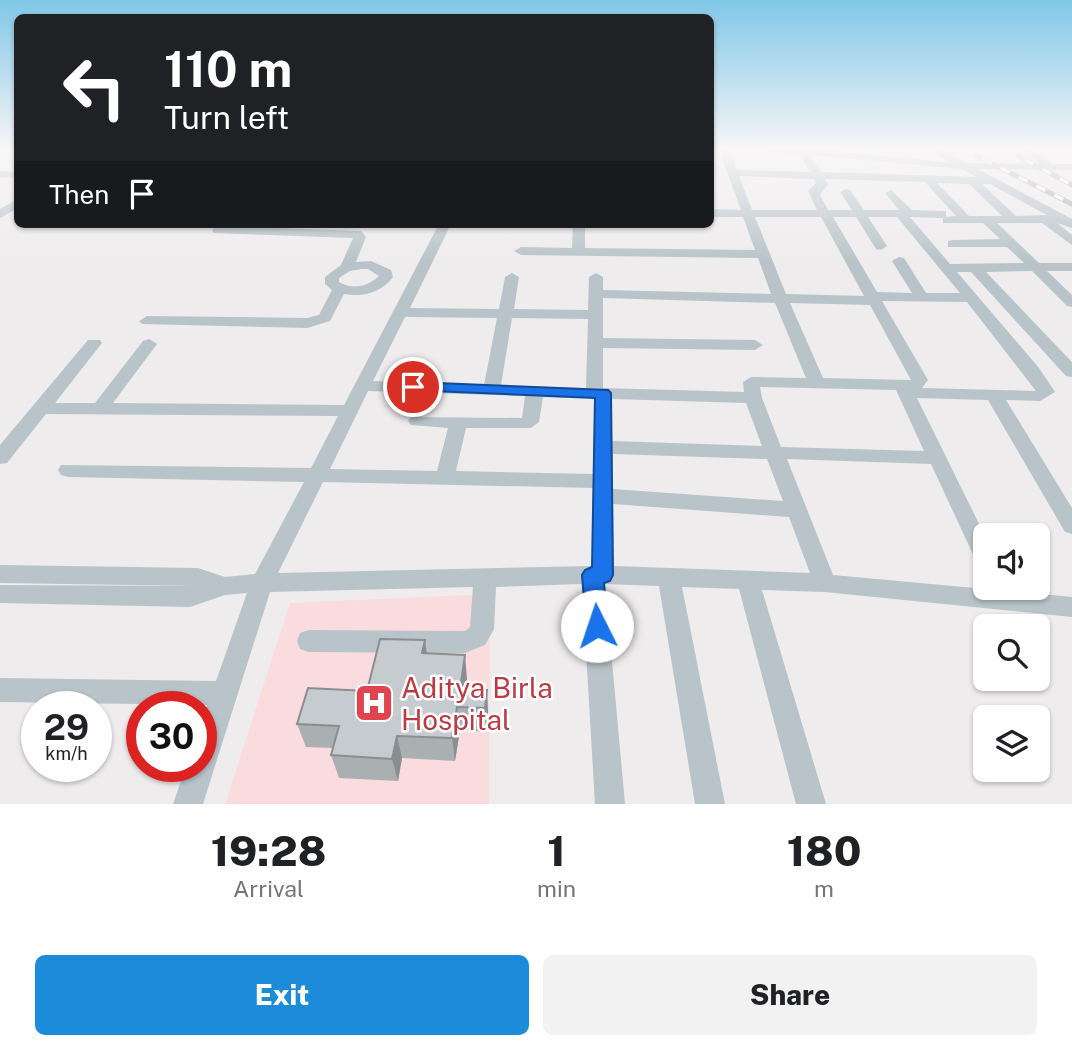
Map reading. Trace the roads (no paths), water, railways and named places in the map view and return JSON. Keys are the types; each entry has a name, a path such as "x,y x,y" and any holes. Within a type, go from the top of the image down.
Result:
{"street":[{"path":"739,188 762,254 816,382"},
{"path":"818,188 813,193 920,380 920,383 904,389"},
{"path":"935,188 966,220"},
{"path":"980,188 1012,219"},
{"path":"1005,188 1068,221"},
{"path":"846,192 881,246"},
{"path":"825,583 753,398 751,382 816,382 995,397 1044,394 1044,387 945,268 891,193"},
{"path":"714,213 905,214 966,220 1068,221"},
{"path":"986,219 1032,267 1072,303"},
{"path":"1045,219 1072,241"},
{"path":"217,715 262,583 347,411 443,228"},
{"path":"578,251 579,228"},
{"path":"218,230 356,234 360,237 346,268"},
{"path":"953,244 1009,243"},
{"path":"522,251 762,254"},
{"path":"899,261 922,297"},
{"path":"363,265 378,267 386,277 379,285 364,290 340,289 331,280 335,273 363,265"},
{"path":"945,268 1072,267"},
{"path":"975,268 1072,372"},
{"path":"386,277 418,278"},
{"path":"492,390 512,277"},
{"path":"596,277 598,393 603,446 598,575 610,804"},
{"path":"147,321 307,323 325,318 340,289"},
{"path":"596,294 970,298"},
{"path":"401,312 595,315"},
{"path":"0,458 94,343"},
{"path":"596,343 755,345"},
{"path":"100,409 149,344"},
{"path":"1032,372 1072,372"},
{"path":"361,386 753,398"},
{"path":"904,389 973,533"},
{"path":"417,421 530,422 535,391"},
{"path":"995,397 1072,526"},
{"path":"41,408 347,411"},
{"path":"445,478 458,422"},
{"path":"603,446 773,450 936,458"},
{"path":"68,470 445,478 603,488 797,510"},
{"path":"0,574 198,577 225,586"},
{"path":"0,593 190,597 225,586 262,583 598,575 825,583 973,592"},
{"path":"669,577 710,804"},
{"path":"309,641 465,642 476,638 482,629 485,579"},
{"path":"748,580 811,804"},
{"path":"1035,600 1072,607"},
{"path":"0,690 224,693"},
{"path":"188,804 195,782"}],"railway":[{"path":"1039,188 1072,204"}],"place":[{"name":"Aditya Birla Hospital","path":"374,703"}]}
